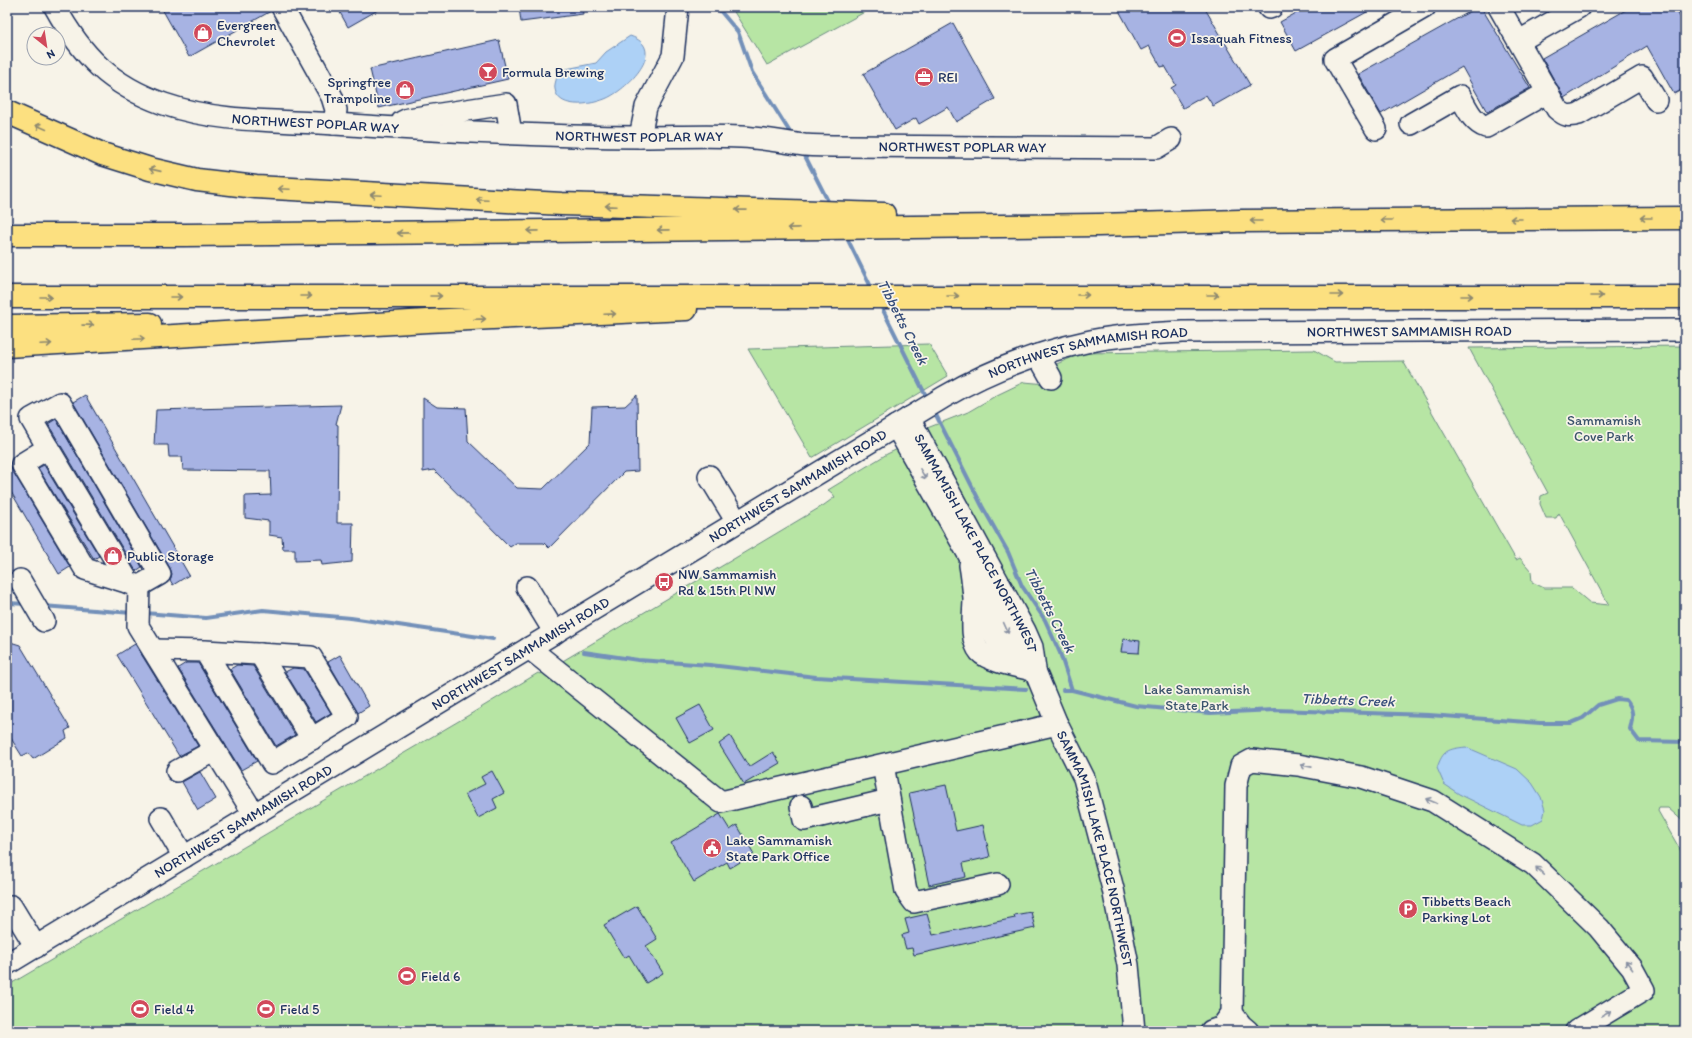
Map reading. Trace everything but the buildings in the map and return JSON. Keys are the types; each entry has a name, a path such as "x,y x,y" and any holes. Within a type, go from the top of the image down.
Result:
{"highway":[{"path":"7,112 102,154 150,169 198,180 256,187 827,220"},
{"path":"7,236 200,235 827,220 1098,225 1240,221 1685,218"},
{"path":"7,346 427,321 650,312 866,296"},
{"path":"7,297 1685,296"},
{"path":"7,326 427,321"}],"street":[{"name":"NORTHWEST POPLAR WAY","path":"55,7 82,50 94,64 112,78 145,97 191,112 246,120 511,133 640,137 744,137 805,145 1031,141 1156,148 1171,139"},
{"path":"282,7 332,97 336,110 334,124"},
{"path":"640,137 646,107 673,56 678,7"},
{"path":"1499,7 1557,109 1570,117 1579,114 1642,77 1656,100"},
{"path":"1519,41 1579,7"},
{"path":"1376,129 1361,97 1335,59 1418,9"},
{"path":"1411,124 1460,96 1473,119 1479,125 1486,127 1548,92"},
{"path":"388,128 408,119 506,104 511,133"},
{"name":"NORTHWEST SAMMAMISH ROAD","path":"7,964 909,418 944,397 990,373 1038,355 1104,339 1182,332 1685,330"},
{"path":"1038,355 1051,378"},
{"path":"136,590 160,574 60,403 31,419 136,590 138,626 254,814"},
{"name":"SAMMAMISH LAKE PLACE NORTHWEST","path":"909,418 969,556 987,587 1010,637 1019,652 1035,671"},
{"name":"SAMMAMISH LAKE PLACE NORTHWEST","path":"909,418 1026,631 1032,647 1035,671 1057,724 1084,778 1113,889 1128,965 1134,1031"},
{"path":"48,448 22,464 85,569 136,590"},
{"path":"709,476 737,522"},
{"path":"969,556 976,645 981,653 1035,671"},
{"path":"20,580 44,621"},
{"path":"527,587 555,633"},
{"path":"987,587 988,613 992,631 1008,663"},
{"path":"529,648 721,802 1057,724"},
{"path":"153,650 205,651 311,657 347,717 272,763 205,651"},
{"path":"260,654 312,739"},
{"path":"177,772 215,750"},
{"path":"1211,1031 1222,1027 1232,1013 1236,786 1241,766 1252,760 1264,760 1361,777 1433,801 1533,864 1599,928 1632,968 1644,990 1576,1031"},
{"path":"883,765 906,891 914,902 998,884"},
{"path":"795,785 806,805 804,820 889,800"},
{"path":"161,818 184,857"},
{"path":"11,906 36,947"},
{"path":"1232,1013 1241,1025 1248,1031"}],"green space":[{"path":"731,7 874,7 767,65"},
{"path":"929,344 948,376 812,458 748,349"},
{"name":"Lake Sammamish State Park","path":"1685,346 1685,823 1668,808 1659,808 1658,811 1685,856 1685,1031 7,1031 7,986 538,673 540,674 561,662 824,505 835,497 828,490 887,454 902,447 917,432 968,412 997,395 1024,382 1047,384 1062,381 1052,366 1082,353 1314,350 1335,362 1403,361 1516,560 1520,558 1531,571 1532,582 1544,588 1572,588 1590,603 1609,605 1559,513 1556,518 1546,518 1540,504 1541,496 1548,493 1469,348"}],"water":[{"path":"630,36 641,42 645,49 646,57 636,75 628,84 611,96 597,102 579,104 571,103 563,101 558,96 555,88 556,80 557,77 566,69 596,63 606,52"},
{"path":"1466,747 1517,769 1532,783 1541,797 1545,810 1543,819 1532,825 1522,825 1459,794 1444,784 1437,768 1439,762 1444,754 1450,750"}],"waterway":[{"name":"Tibbetts Creek","path":"717,7 738,32 752,72 793,137"},
{"name":"Tibbetts Creek","path":"803,152 830,205"},
{"name":"Tibbetts Creek","path":"845,234 873,291"},
{"name":"Tibbetts Creek","path":"880,304 928,400"},
{"name":"Tibbetts Creek","path":"934,411 982,506 1008,552 1022,586 1045,620 1060,653 1072,690 1136,706 1210,713 1275,710 1429,715 1540,723 1571,723 1583,718 1598,705 1617,699 1626,700 1629,703 1632,710 1630,729 1639,741 1685,742"},
{"path":"7,603 27,604"},
{"path":"43,606 132,613"},
{"path":"145,613 206,618 263,610 351,618 493,639"},
{"path":"584,652 638,660 710,665 816,677 1026,689"},
{"path":"1063,690 1072,690"}],"place":[{"name":"Evergreen Chevrolet","path":"203,33"},
{"name":"Issaquah Fitness","path":"1177,38"},
{"name":"Formula Brewing","path":"488,72"},
{"name":"REI","path":"924,77"},
{"name":"Springfree Trampoline","path":"405,90"},
{"name":"Public Storage","path":"113,556"},
{"name":"NW Sammamish Rd & 15th Pl NW","path":"664,582"},
{"name":"Lake Sammamish State Park Office","path":"712,848"},
{"name":"Tibbetts Beach Parking Lot","path":"1408,909"},
{"name":"Field 6","path":"407,976"},
{"name":"Field 4","path":"140,1009"},
{"name":"Field 5","path":"266,1009"}],"park label":[{"name":"Sammamish Cove Park","path":"1604,428"}]}
